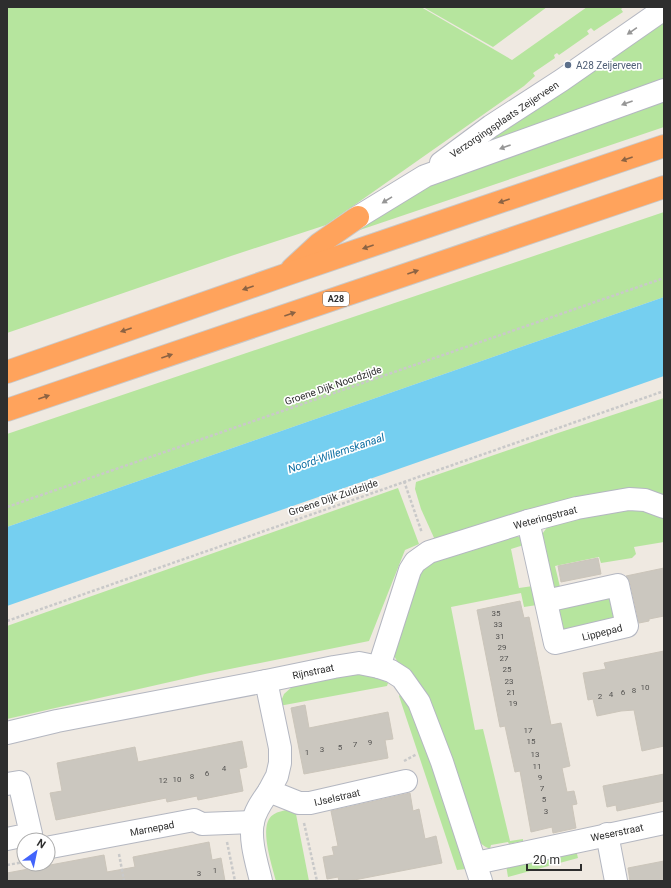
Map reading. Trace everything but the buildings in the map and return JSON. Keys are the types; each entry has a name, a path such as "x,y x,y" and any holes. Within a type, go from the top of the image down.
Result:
{"highway":[{"path":"7,372 285,275 664,146"},
{"name":"A28","path":"7,410 664,187"},
{"path":"285,275 319,244 358,217"}],"street":[{"name":"Verzorgingsplaats Zeijerveen","path":"358,217 425,176 444,160 491,126 562,80 664,9"},
{"name":"Verzorgingsplaats Zeijerveen","path":"425,176 664,90"},
{"name":"Weteringstraat","path":"379,666 410,570 415,562 428,552 528,521 577,508 629,499 645,500 664,507"},
{"path":"528,521 546,601"},
{"name":"Rijnstraat","path":"7,733 57,721 266,681 334,666 359,663 379,666 402,678 419,702 436,745 478,872"},
{"path":"261,881 254,849 252,822 257,809 277,776 280,763 280,748 266,681"},
{"name":"IJselstraat","path":"269,791 299,803 310,804 406,781"},
{"path":"7,784 19,782 30,834 7,839"},
{"name":"Marnepad","path":"56,846 194,820 202,824 252,822"},
{"name":"Weserstraat","path":"478,872 607,834 664,823"},
{"path":"607,834 616,881"}],"path":[{"name":"Groene Dijk Noordzijde","path":"7,507 664,278"},
{"name":"Groene Dijk Zuidzijde","path":"7,621 664,391"},
{"path":"404,481 428,552"},
{"path":"406,781 401,762 436,745"},
{"path":"299,803 317,881"},
{"path":"223,823 235,881"},
{"path":"116,835 124,881"}],"green space":[{"path":"7,7 421,7 512,60 587,7 624,7 621,9 623,12 594,31 591,28 587,31 589,34 559,55 557,53 554,55 555,58 533,73 535,76 524,86 326,225 7,333"},
{"path":"423,7 547,7 493,47"},
{"path":"664,17 664,82 465,154"},
{"path":"664,97 664,127 351,233 419,188"},
{"path":"664,212 664,297 7,527 7,434"},
{"path":"664,398 664,498 435,540 421,509 415,489 416,482"},
{"path":"398,488 419,544 405,550 369,641 205,674 7,719 7,626"},
{"path":"628,507 664,515 664,542 634,547 636,554 632,558 601,563 599,557 555,566 561,591 551,589 540,537 548,526"},
{"path":"511,535 520,537 527,544 511,549 519,588 533,586 537,605 524,607 521,593 451,607 475,730 483,729 510,841 523,839 523,841 509,844 508,842 491,845 490,849 485,847 476,837 427,694 416,680 400,666 393,654 412,591 423,569 430,561"},
{"path":"602,597 609,599 613,604 615,623 560,630 557,611 561,607"},
{"path":"357,674 374,676 388,683 387,686 279,706 284,694 293,686"},
{"path":"401,693 407,701 418,725 466,869 457,870 399,696"},
{"path":"295,809 309,881 276,881 268,849 266,832 267,825 269,819 274,814 280,811"},
{"path":"576,850 578,858 508,877 506,865"}],"water":[{"name":"Noord-Willemskanaal","path":"664,297 664,376 7,606 7,527"}],"place":[{"name":"A28 Zeijerveen","path":"568,65"}]}
